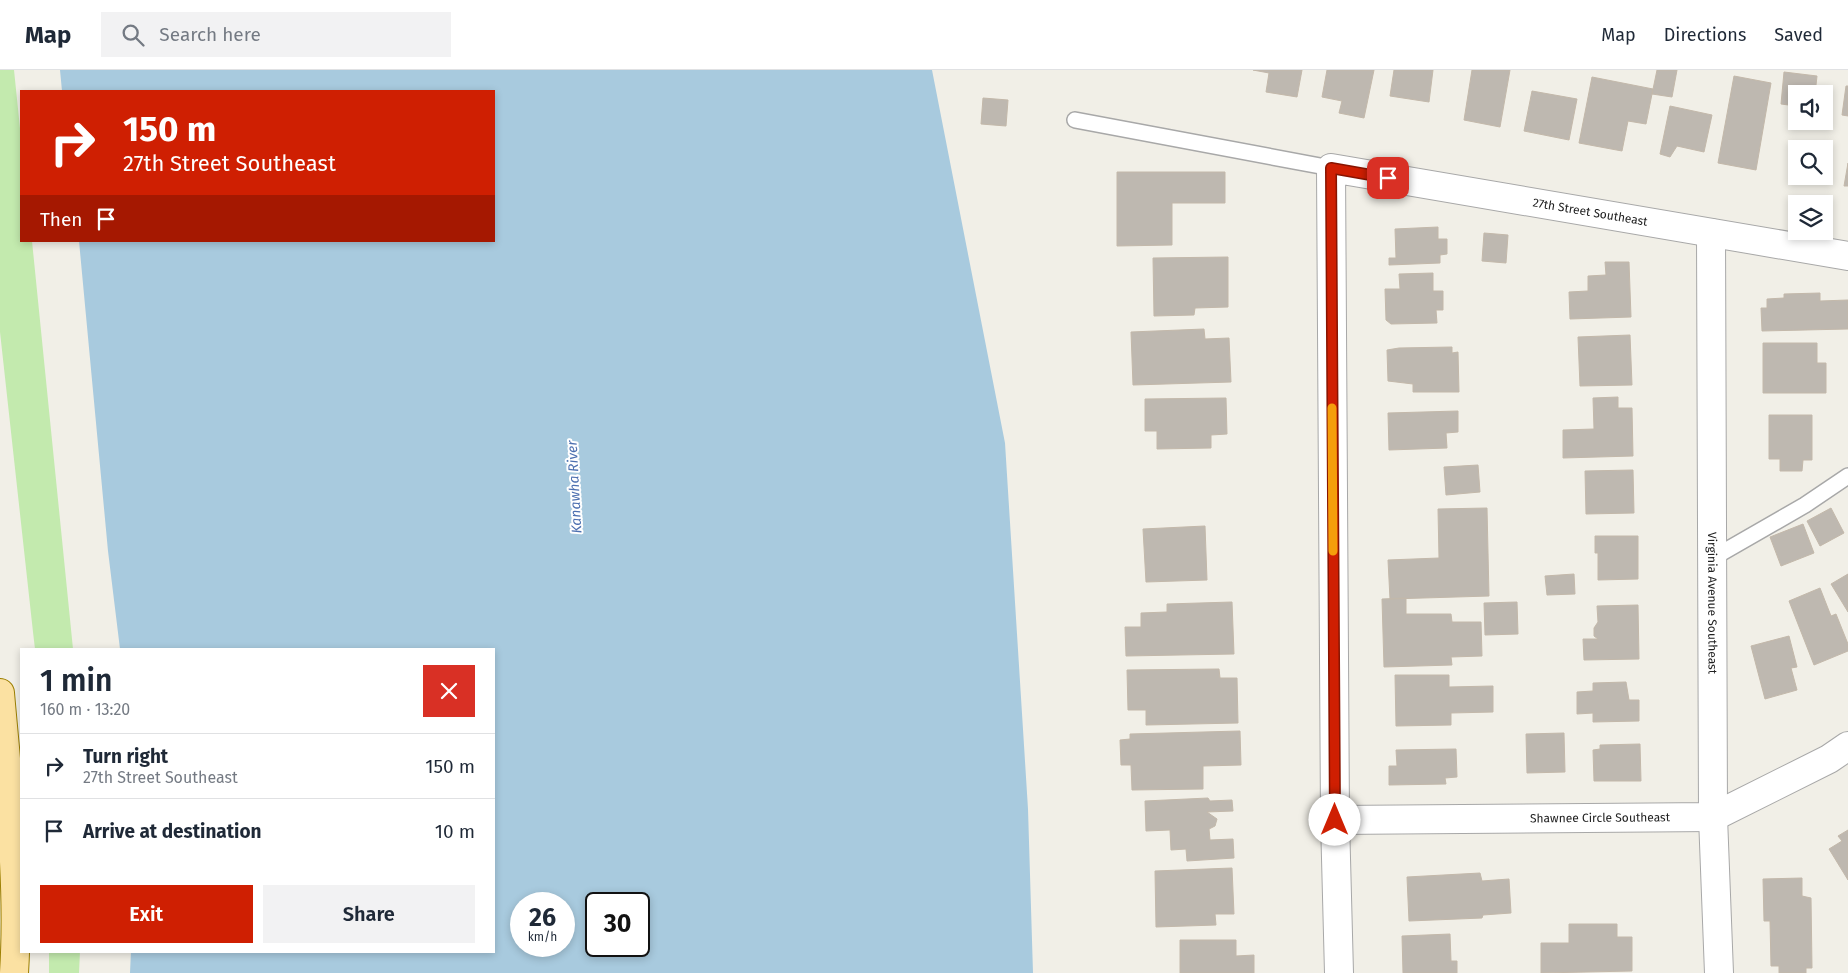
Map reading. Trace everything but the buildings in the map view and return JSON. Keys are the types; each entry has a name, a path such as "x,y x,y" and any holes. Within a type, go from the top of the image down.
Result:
{"main road":[{"path":"0,693 14,847 16,937 14,973"}],"street":[{"name":"27th Street Southeast","path":"1331,168 1848,256"},
{"path":"1331,168 1335,820 1339,973"},
{"name":"Virginia Avenue Southeast","path":"1711,233 1713,817 1719,973"},
{"name":"Shawnee Circle Southeast","path":"1335,820 1713,817 1829,759 1848,746"}],"lane":[{"path":"1075,120 1331,168"},
{"path":"1712,559 1805,505 1848,476"}],"green space":[{"path":"0,70 14,70 20,128 20,242 32,242 73,648 35,648 0,332"},
{"path":"49,953 80,953 79,973 49,973"}],"water":[{"name":"Kanawha River","path":"60,70 932,70 1005,443 1028,809 1033,973 130,973 131,953 495,953 495,648 120,648 108,551 79,242 495,242 495,90 62,90"}],"slow traffic":[{"path":"1332,408 1333,551"}],"route":[{"path":"1335,820 1331,168 1388,178"}]}
